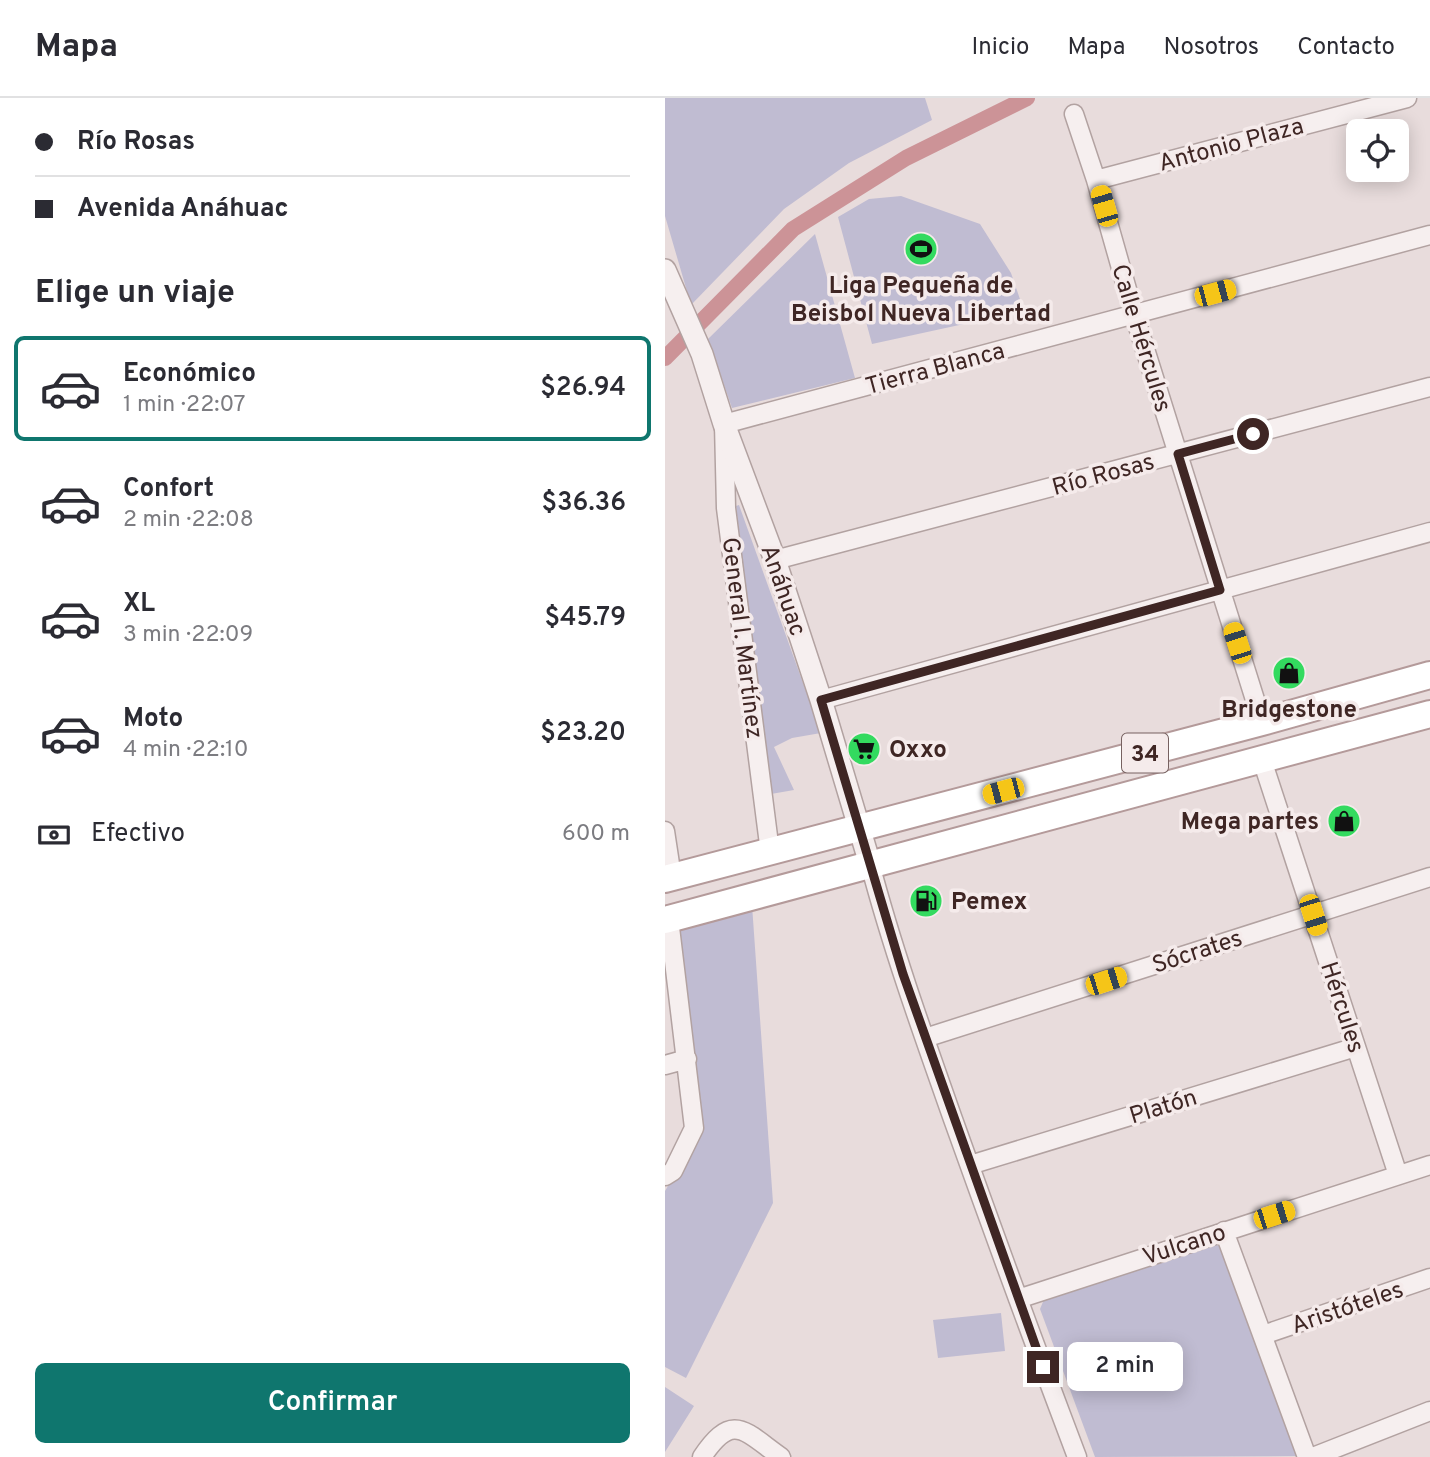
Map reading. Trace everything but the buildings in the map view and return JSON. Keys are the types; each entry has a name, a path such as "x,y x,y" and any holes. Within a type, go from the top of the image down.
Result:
{"main road":[{"name":"34","path":"668,878 1262,722 1430,675"},
{"name":"34","path":"667,920 1430,714"}],"street":[{"name":"Antonio Plaza","path":"1096,180 1407,98"},
{"name":"Calle Hércules","path":"1074,114 1262,722"},
{"name":"Tierra Blanca","path":"724,424 1430,235"},
{"name":"Anáhuac","path":"665,270 702,354 724,424 775,559 870,864"},
{"name":"Río Rosas","path":"775,559 1430,387"},
{"name":"General I. Martínez","path":"724,424 726,508 770,852"},
{"path":"821,700 1430,532"},
{"name":"Hércules","path":"1262,760 1398,1175"},
{"path":"665,831 668,878"},
{"path":"870,864 925,1038 1077,1457"},
{"name":"Sócrates","path":"925,1038 1430,877"},
{"path":"665,1176 673,1171 694,1128 667,920"},
{"name":"Platón","path":"970,1166 1356,1048"},
{"path":"665,1065 687,1059"},
{"name":"Vulcano","path":"1018,1299 1430,1165"},
{"path":"1224,1231 1307,1457"},
{"name":"Aristóteles","path":"1263,1335 1430,1278"},
{"path":"1313,1457 1430,1411"},
{"path":"702,1457 720,1434 731,1429 744,1431 781,1457"}],"shaded area":[{"path":"665,98 925,98 932,120 849,163 784,209 691,305 665,216"},
{"name":"Liga Pequeña de Beisbol Nueva Libertad","path":"901,196 980,224 1011,273 1024,311 872,344 838,217 869,199"},
{"path":"815,234 855,378 732,408 708,339"},
{"path":"739,505 821,733 792,738 774,747 794,790 771,794 736,506"},
{"path":"752,905 773,1203 686,1378 665,1367 665,1191 699,1134 677,920"},
{"path":"1215,1243 1220,1247 1298,1456 1095,1457 1040,1309 1045,1297"},
{"path":"1001,1313 1005,1351 938,1358 933,1320"},
{"path":"665,1387 694,1406 665,1452"}],"waterway":[{"path":"665,358 793,229 906,158 1027,98"}],"place":[{"name":"Liga Pequeña de Beisbol Nueva Libertad","path":"921,249"},
{"name":"Bridgestone","path":"1289,673"},
{"name":"Oxxo","path":"864,749"},
{"name":"Mega partes","path":"1344,821"},
{"name":"Pemex","path":"926,901"}],"route":[{"path":"1043,1367 903,974 821,700 1220,590 1178,454 1253,434"}]}
